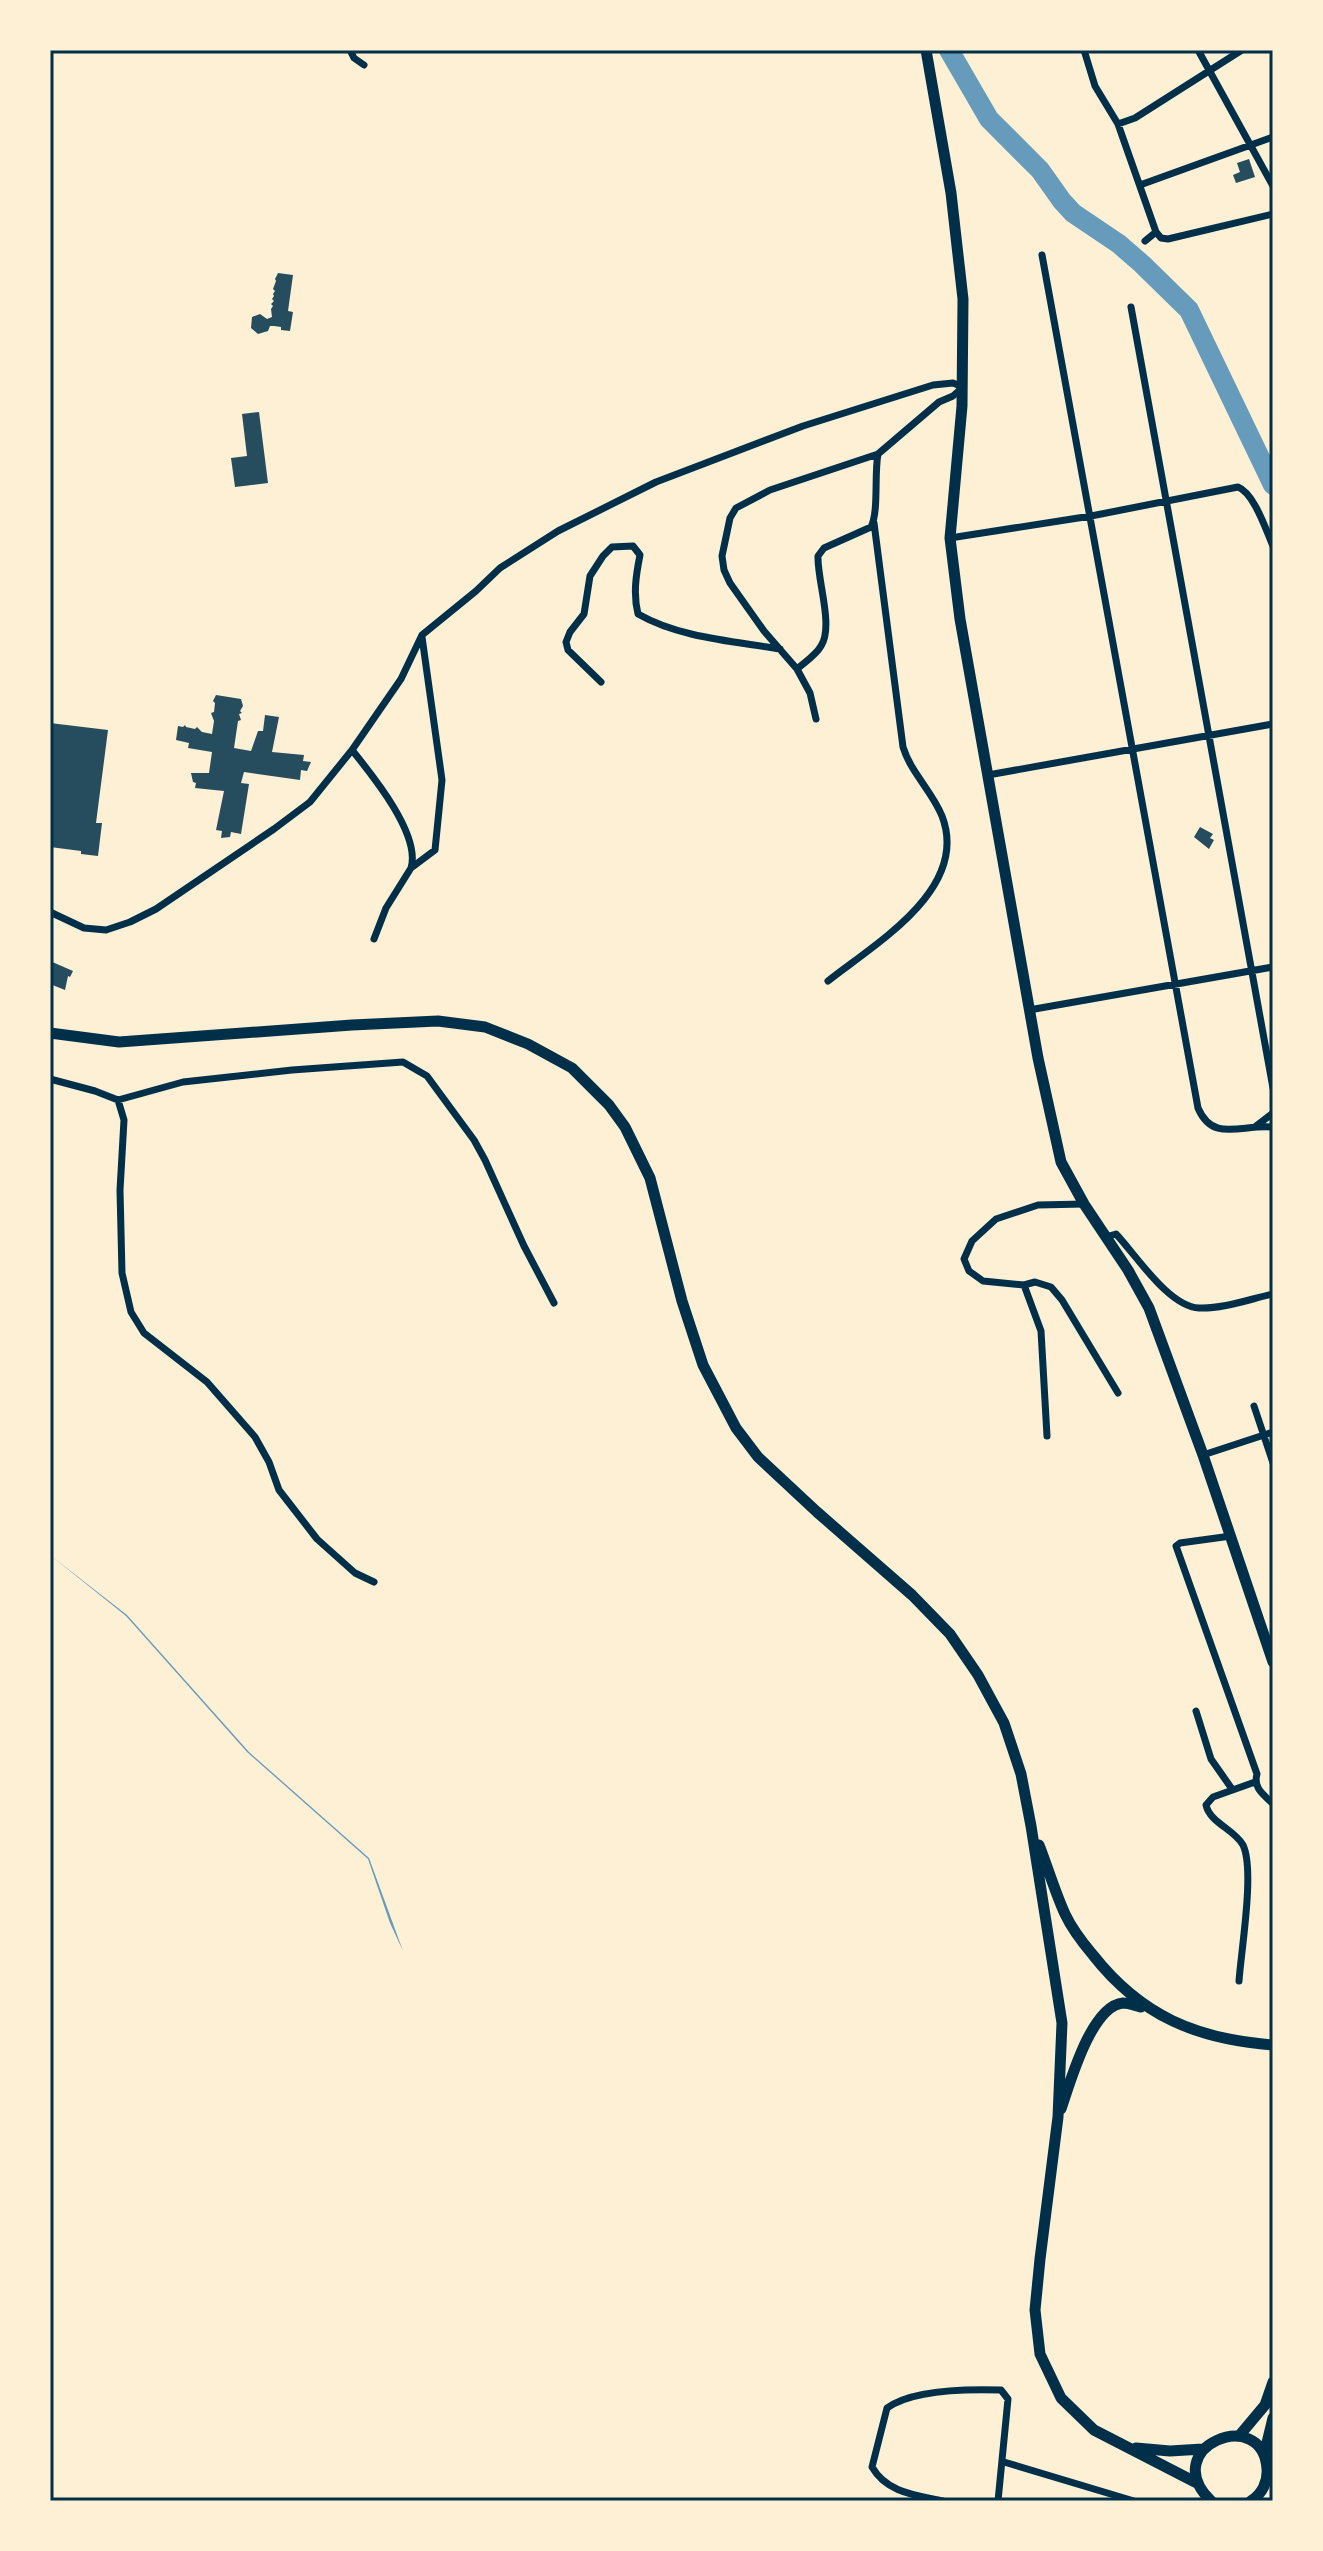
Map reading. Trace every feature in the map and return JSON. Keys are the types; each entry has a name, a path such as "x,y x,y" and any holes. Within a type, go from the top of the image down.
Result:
{"main road":[{"path":"926,50 951,193 962,284 963,387 950,538 960,619 1029,1010 1061,1162 1149,1308 1273,1662"},
{"path":"50,1033 119,1042 438,1021 485,1027 528,1044 572,1068 609,1105 625,1127 650,1178 682,1301 703,1365 736,1428 758,1457 912,1595 950,1634 978,1675 1004,1723 1021,1774 1062,2023 1058,2117 1035,2310 1040,2354 1051,2381 1073,2412 1094,2430 1197,2483 1211,2501"},
{"path":"1031,1826 1065,1914 1079,1937 1129,1995 1152,2011"},
{"path":"1058,2117 1078,2062 1103,2013 1114,2006 1125,2003 1152,2011 1208,2035 1235,2042 1273,2045"},
{"path":"1239,2436 1265,2405 1273,2382"},
{"path":"1254,2500 1267,2478 1264,2455 1273,2418"},
{"path":"1126,2447 1170,2451 1203,2449 1219,2438 1239,2436 1249,2440 1264,2455"},
{"path":"1197,2483 1196,2471 1203,2449"}],"street":[{"path":"350,50 354,58 364,65"},
{"path":"1084,50 1095,86 1118,124 1156,232 1161,238 1168,239 1273,214"},
{"path":"1198,50 1273,186"},
{"path":"1118,124 1135,118 1242,50"},
{"path":"1140,185 1273,137"},
{"path":"1145,241 1156,232"},
{"path":"1042,255 1198,1108 1204,1123 1216,1130 1273,1127"},
{"path":"1131,307 1273,1088"},
{"path":"50,912 84,928 106,930 130,922 156,909 274,829 310,802 352,750 401,679 422,635 500,568 566,526 656,482 803,426 933,385 953,383 963,387 939,402 878,454 770,490 736,508 730,518 722,556 724,570 730,583 797,669 810,693 816,719"},
{"path":"828,981 918,907 939,879 948,849 948,834 938,807 908,762 903,747 874,523 878,454"},
{"path":"950,538 1091,516 1238,487 1250,496 1273,546"},
{"path":"797,669 819,649 824,639 819,553 824,548 869,530 874,523"},
{"path":"601,682 568,650 566,642 584,614 590,576 612,547 633,546 640,555 635,576 638,614 656,624 696,634 780,649"},
{"path":"411,868 435,850 442,780 422,635"},
{"path":"988,775 1273,724"},
{"path":"352,750 376,780 398,816 411,844 414,859 386,908 374,939"},
{"path":"1029,1010 1273,967"},
{"path":"50,1079 118,1100 183,1082 403,1062 427,1076 474,1140 554,1303"},
{"path":"118,1100 124,1120 120,1190 122,1273 131,1312 144,1333 207,1382 255,1437 269,1462 279,1490 317,1539 355,1573 374,1582"},
{"path":"1256,1126 1273,1113"},
{"path":"1084,1204 1038,1205 996,1219 972,1241 964,1259 969,1271 983,1281 1024,1285 1035,1282 1051,1287 1118,1393"},
{"path":"1106,1237 1116,1234 1168,1292 1187,1307 1209,1308 1273,1294"},
{"path":"1024,1285 1041,1331 1047,1436"},
{"path":"1254,1406 1273,1463"},
{"path":"1203,1455 1273,1432"},
{"path":"1231,1536 1176,1546 1257,1774 1255,1782 1258,1790 1273,1804"},
{"path":"1196,1711 1211,1759 1232,1789"},
{"path":"1239,1981 1248,1863 1238,1839 1209,1814 1206,1805 1213,1797 1255,1782"},
{"path":"943,2501 899,2492 878,2477 872,2467 887,2408 895,2402 958,2389 1001,2390 1008,2399 998,2501"},
{"path":"1004,2462 1134,2501"}],"water":[{"path":"50,1555 127,1615 249,1752 369,1858 403,1951 368,1859 247,1752 126,1616"}],"building":[{"path":"1249,159 1255,177 1236,183 1233,175 1240,172 1237,163"},
{"path":"278,273 293,275 288,311 293,312 290,331 270,326 268,331 258,334 251,328 252,317 260,314 267,319 272,317 273,289"},
{"path":"259,412 268,483 235,487 231,458 247,456 242,414"},
{"path":"216,695 241,699 241,720 238,721 234,748 251,751 258,731 263,731 265,715 279,717 272,752 304,755 303,761 311,762 307,771 301,770 300,780 244,772 241,783 249,784 241,834 231,832 230,837 221,838 222,831 216,830 224,791 195,788 191,773 209,773 212,752 188,748 189,743 176,740 178,726 197,727 202,732 212,734 214,721 211,713 214,712"},
{"path":"50,723 108,730 96,823 102,823 98,856 50,847"},
{"path":"1200,827 1213,834 1210,838 1214,840 1209,849 1194,837"},
{"path":"50,961 73,971 68,976 65,990 50,984"}],"waterway":[{"path":"949,50 989,119 1040,170 1073,213 1119,244 1189,310 1273,485"}]}
